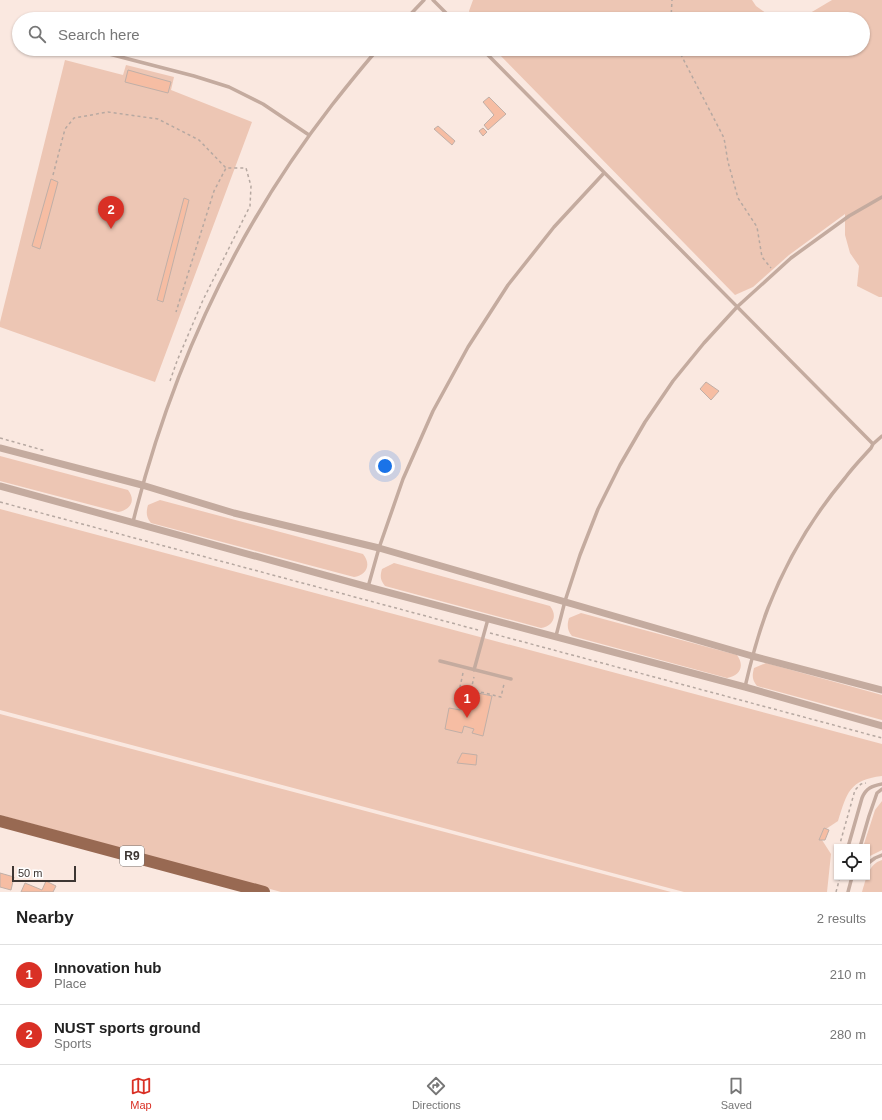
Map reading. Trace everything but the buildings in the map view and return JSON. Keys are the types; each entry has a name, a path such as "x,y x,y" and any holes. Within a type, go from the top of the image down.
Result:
{"highway":[{"name":"R9","path":"0,821 264,892"}],"street":[{"path":"0,448 142,486 234,513 379,548 752,656 882,690"},
{"path":"0,486 368,587 745,687 882,726"}],"lane":[{"path":"413,12 424,0"},
{"path":"434,0 445,12"},
{"path":"117,56 194,76 229,87 262,104 309,136"},
{"path":"133,522 161,423 183,363 210,303 239,245 265,202 309,136 372,56"},
{"path":"489,56 873,444"},
{"path":"368,587 379,548 403,478 433,411 468,347 508,285 549,233 604,173"},
{"path":"556,636 564,601 580,554 598,509 620,464 645,422 673,381 737,306 791,258 849,216 882,197"},
{"path":"745,687 752,656 768,608 789,562 814,518 844,478 873,444 882,436"},
{"path":"474,670 488,619"},
{"path":"440,661 511,679"},
{"path":"849,844 864,793 868,788 882,784"},
{"path":"861,844 877,793 882,789"},
{"path":"870,862 882,855"},
{"path":"848,892 851,880"}],"path":[{"path":"671,12 672,0"},
{"path":"682,56 724,138 728,162 738,198 757,227 762,257 775,273"},
{"path":"53,175 65,129 74,118 108,112 158,119 200,140 226,168 246,168 251,186 250,206 203,300 170,381"},
{"path":"176,312 214,191 226,168"},
{"path":"0,438 46,451"},
{"path":"0,502 882,738"},
{"path":"465,667 460,687 501,697 506,678"},
{"path":"836,892 839,880"}],"shaded area":[{"path":"473,0 752,0 756,6 764,12 469,12"},
{"path":"832,0 882,0 882,297 879,297 857,286 859,266 850,253 845,235 845,214 789,255 753,287 735,295 501,56 870,56 870,12 812,12"},
{"path":"65,60 123,75 126,65 174,77 171,90 252,122 155,382 0,327"},
{"path":"0,456 128,490 132,497 131,504 126,509 118,512 0,481"},
{"path":"160,500 363,554 366,558 367,566 362,574 354,577 151,523 147,514 148,505"},
{"path":"0,509 882,744 882,776 862,781 856,785 847,796 838,821 826,829 824,828 819,840 822,840 831,854 827,892 684,892 0,710"},
{"path":"394,563 550,606 554,613 553,620 549,625 541,628 385,586 381,578 382,569"},
{"path":"581,613 737,655 741,663 740,670 735,675 727,678 572,636 568,627 569,618"},
{"path":"766,663 882,695 882,720 757,686 753,678 754,668"},
{"path":"0,714 671,892 281,892 0,815"},
{"path":"882,801 882,850 870,856 870,844 864,844 875,810"},
{"path":"882,860 882,892 862,892 865,880 870,880 870,871 877,862"}],"place":[{"name":"NUST sports ground","path":"111,229"},
{"name":"Innovation hub","path":"467,718"}]}
